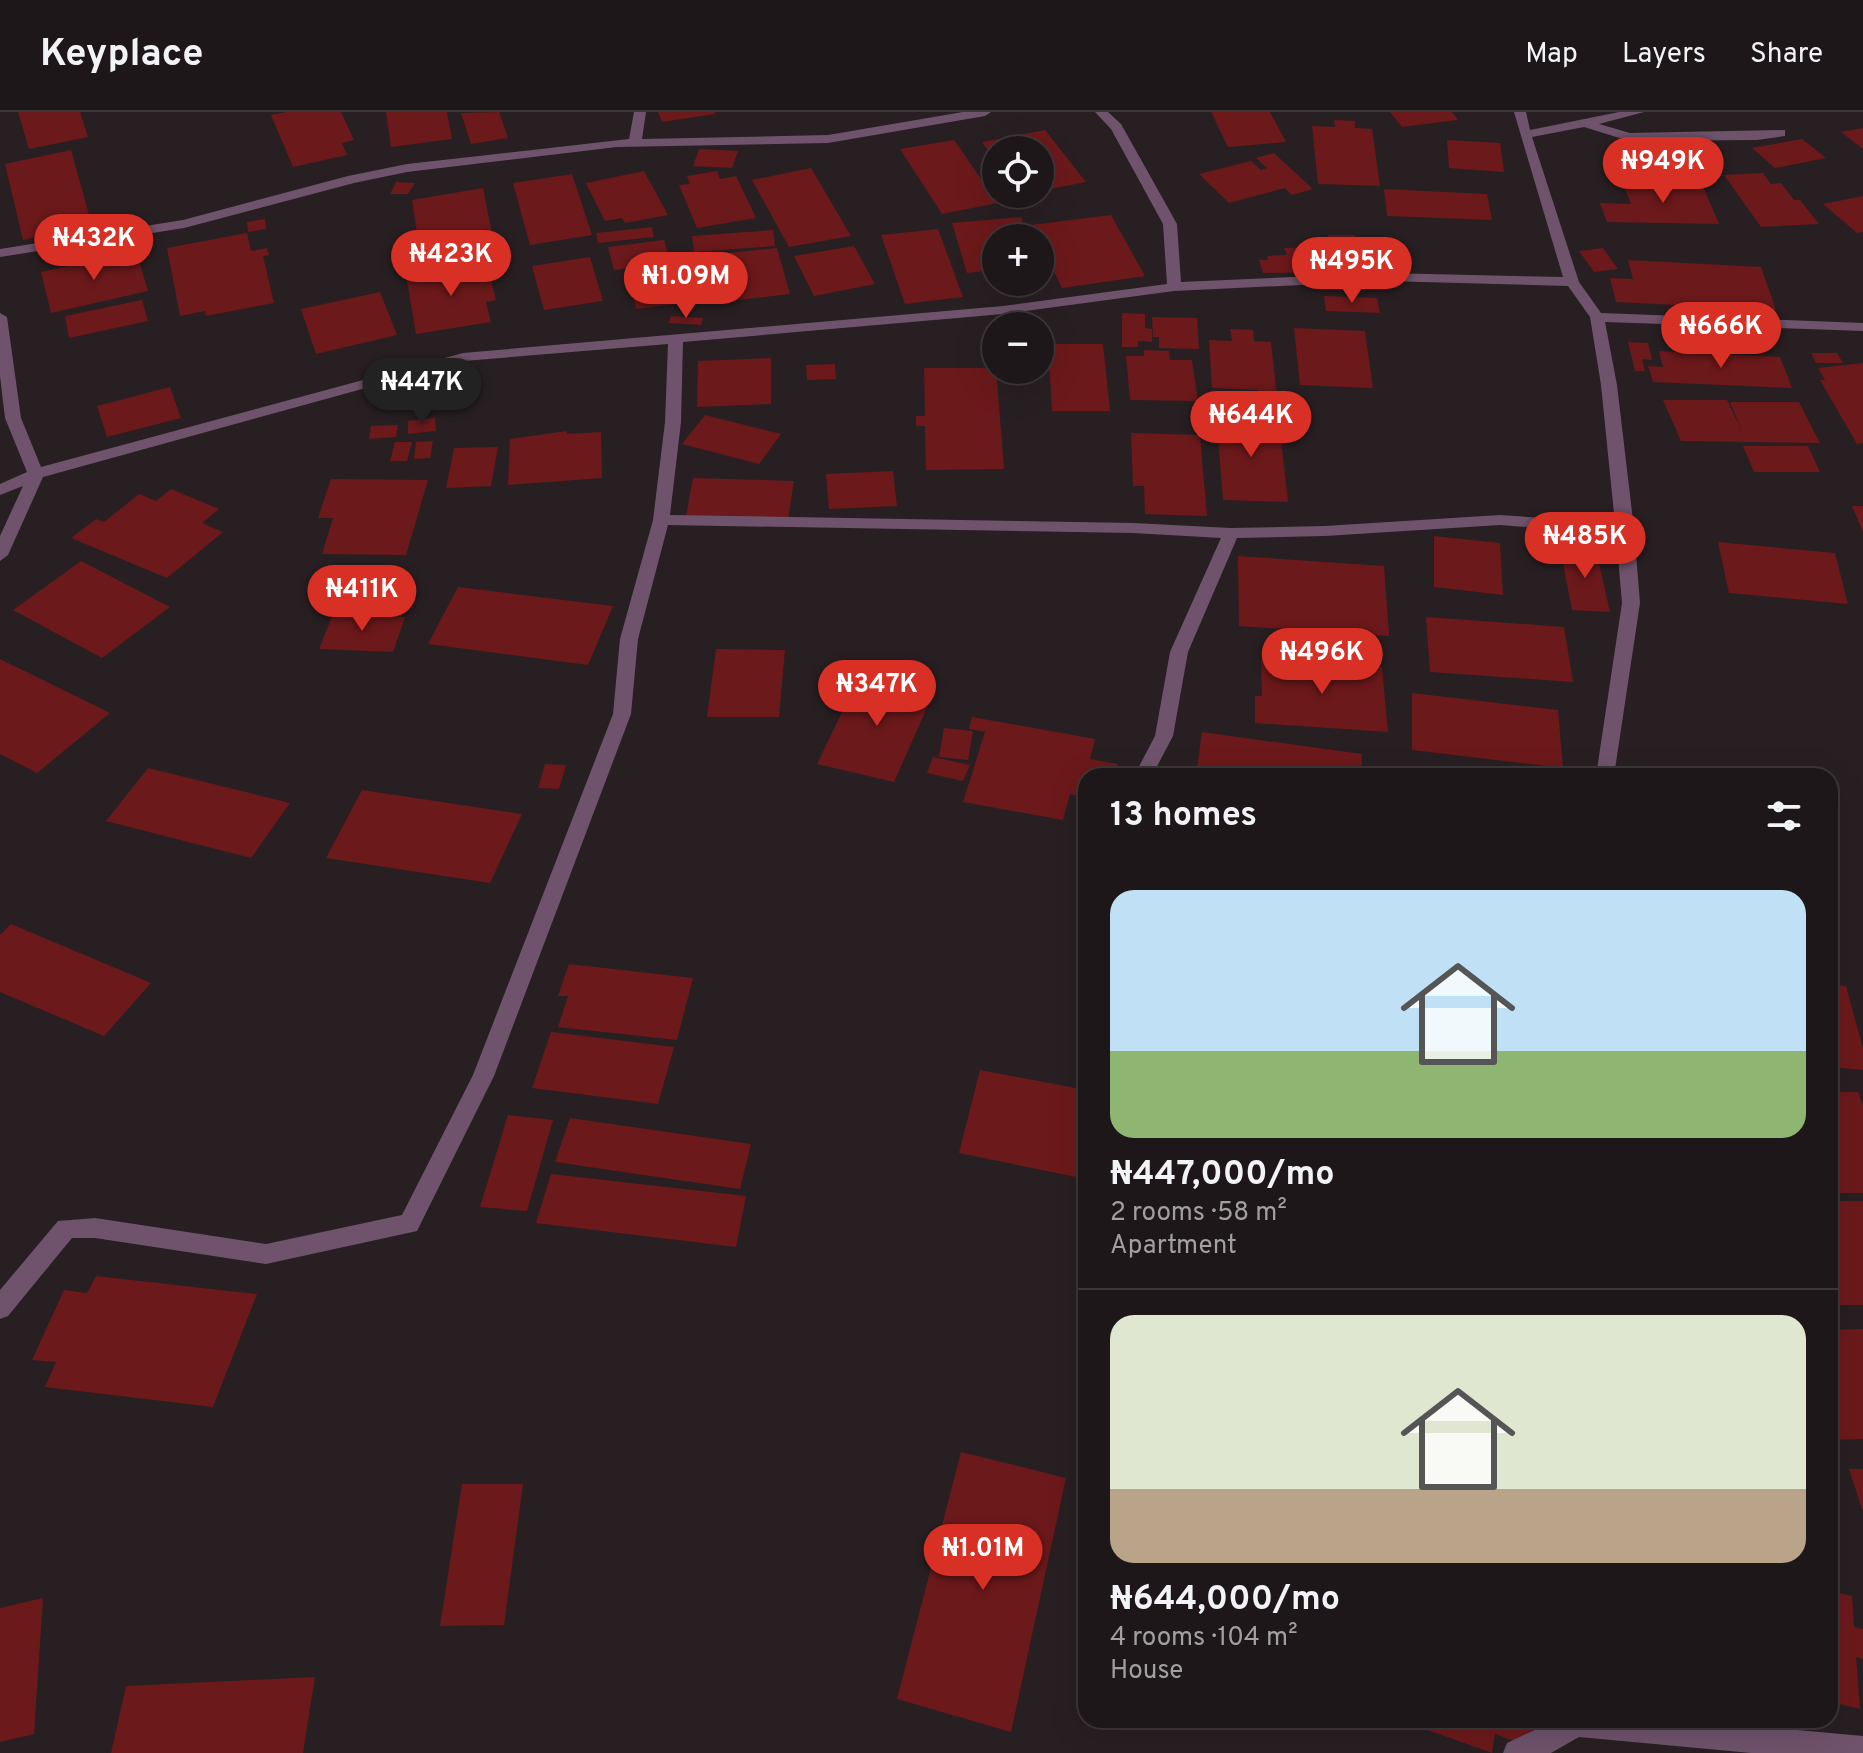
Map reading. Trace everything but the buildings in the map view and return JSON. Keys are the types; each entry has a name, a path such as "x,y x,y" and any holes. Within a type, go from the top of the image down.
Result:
{"street":[{"path":"635,145 640,112"},
{"path":"0,253 184,224 353,179 407,168 617,143 828,139 985,112"},
{"path":"1101,112 1116,127 1170,224 1174,287"},
{"path":"1520,112 1572,282 1597,317 1609,385 1626,529 1631,603 1606,768"},
{"path":"1525,135 1638,112"},
{"path":"1585,124 1629,137 1780,133"},
{"path":"0,490 36,474 463,357 1003,310 1174,287 1384,277 1572,282"},
{"path":"0,317 13,418 36,474 0,555"},
{"path":"1597,317 1863,327"},
{"path":"0,1308 66,1228 95,1228 266,1254 409,1224 483,1076 622,714 629,639 661,520 673,422 676,337"},
{"path":"661,520 1133,528 1231,533 1325,531 1500,520 1626,529"},
{"path":"1147,768 1164,736 1179,652 1231,533"},
{"path":"1517,1753 1545,1742 1567,1728"},
{"path":"1638,1728 1863,1750"}]}
